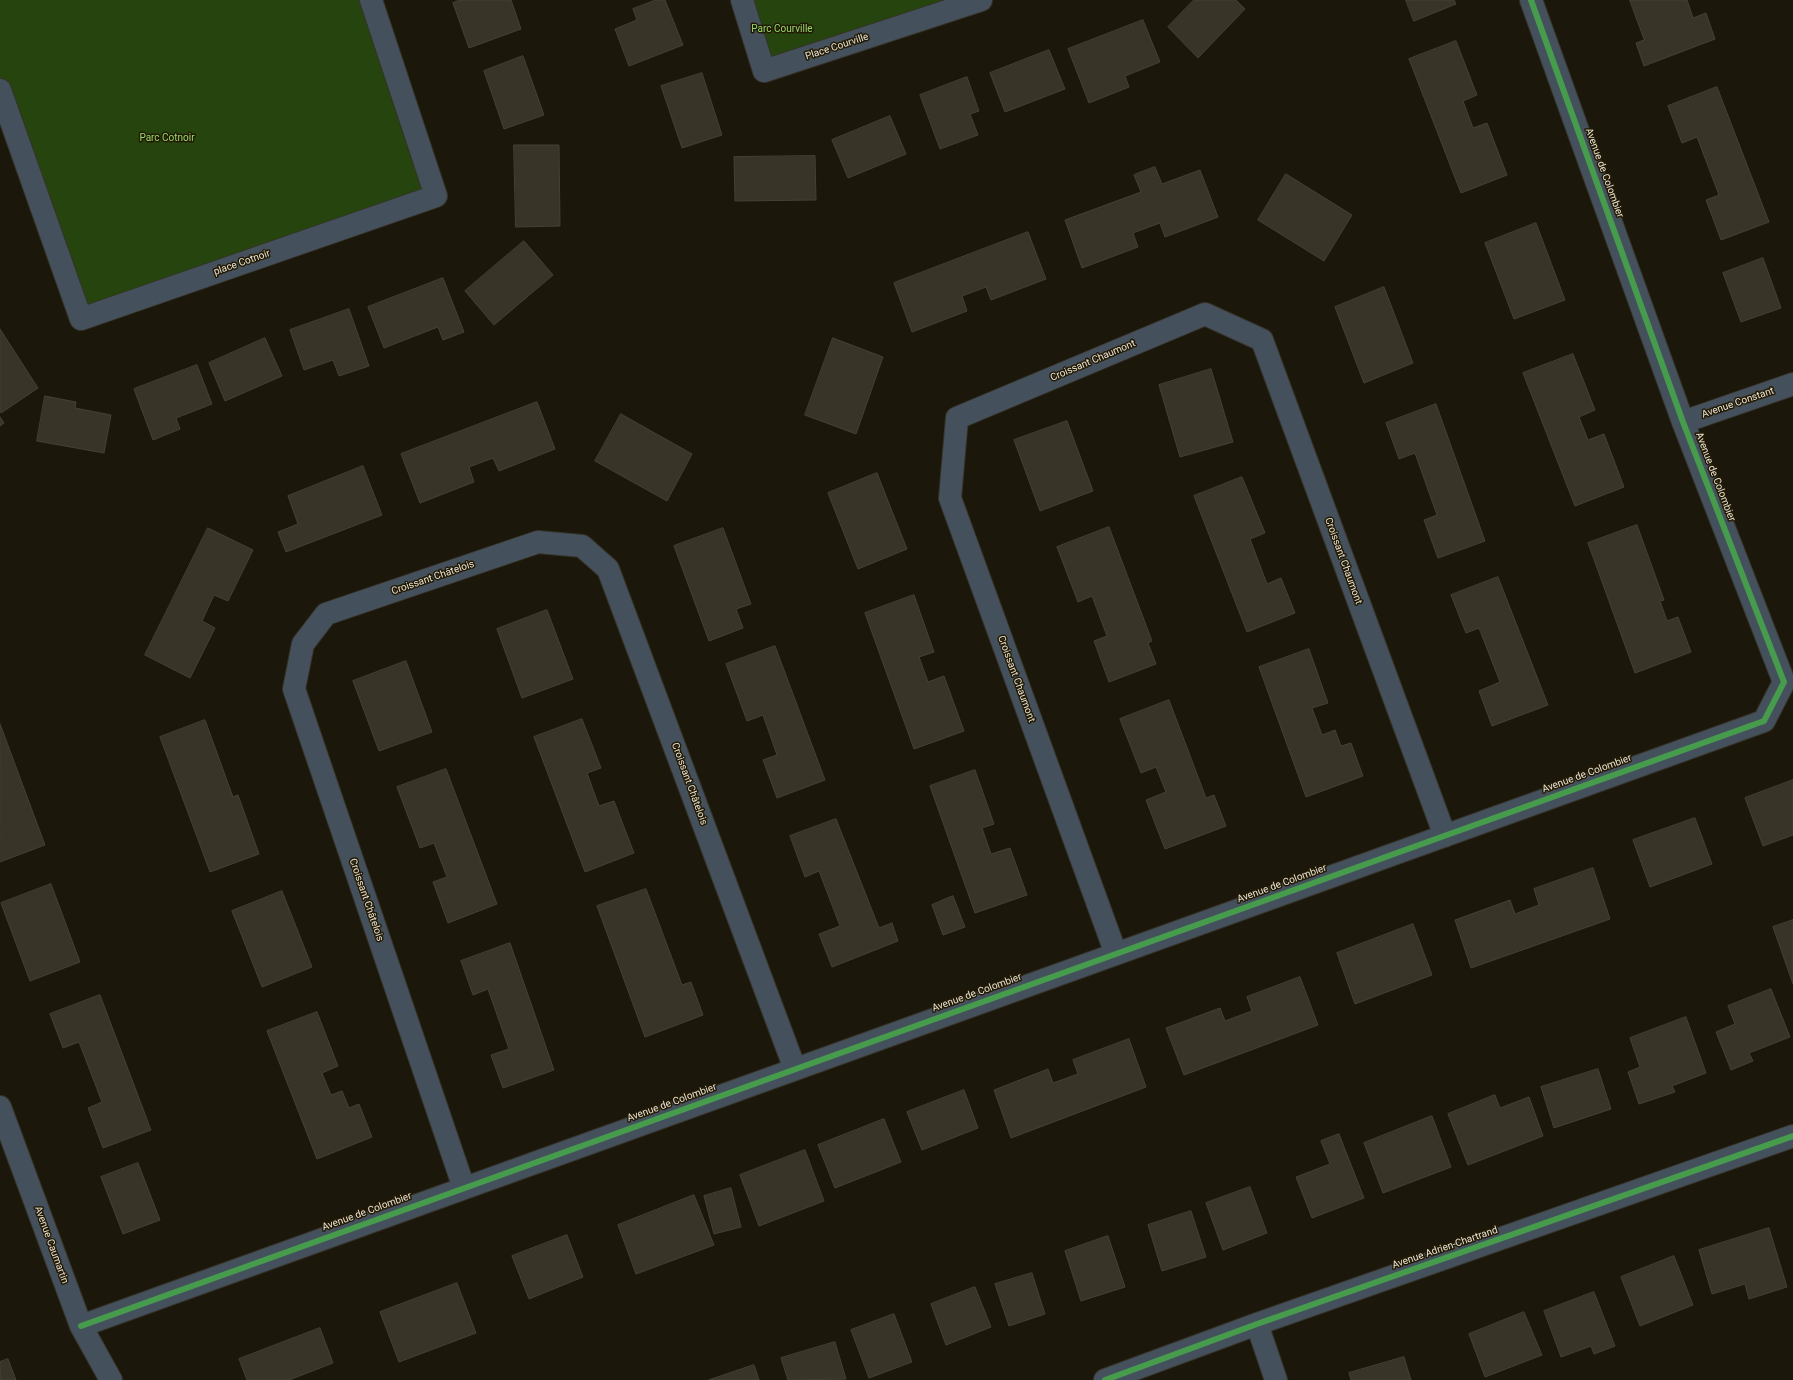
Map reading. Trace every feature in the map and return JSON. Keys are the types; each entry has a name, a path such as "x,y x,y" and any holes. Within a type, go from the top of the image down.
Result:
{"street":[{"name":"place Cotnoir","path":"0,90 81,319 436,196 371,0"},
{"name":"Place Courville","path":"742,0 764,71 981,0"},
{"name":"Avenue de Colombier","path":"81,1326 1764,722 1784,682 1683,422 1531,0"},
{"name":"Croissant Chaumont","path":"1116,954 950,498 957,418 1205,314 1262,340 1444,836"},
{"name":"Avenue Constant","path":"1683,422 1793,384"},
{"name":"Croissant Châtelois","path":"464,1188 294,689 303,644 326,614 538,542 582,546 608,569 795,1069"},
{"name":"Avenue Caumartin","path":"0,1107 81,1326 111,1380"},
{"name":"Avenue Adrien-Chartrand","path":"1104,1380 1257,1324 1793,1136"},
{"path":"1257,1324 1276,1380"}],"green space":[{"name":"Parc Cotnoir","path":"0,0 372,0 438,194 83,312 0,86"},
{"name":"Parc Courville","path":"743,0 972,0 763,65"}],"building":[{"path":"460,0 511,0 521,29 469,48 453,3"},
{"path":"656,0 665,0 683,45 629,66 615,29 637,20 633,9"},
{"path":"1194,0 1236,0 1245,9 1198,58 1168,27"},
{"path":"1406,0 1454,0 1456,4 1414,21"},
{"path":"1630,0 1687,0 1693,18 1706,13 1715,39 1644,66 1636,43 1644,40"},
{"path":"1143,20 1160,62 1125,76 1129,87 1089,103 1068,49"},
{"path":"1456,41 1477,95 1463,101 1473,128 1487,123 1507,175 1461,193 1409,59"},
{"path":"1049,50 1065,89 1005,112 990,73"},
{"path":"523,56 544,115 504,129 484,71"},
{"path":"702,73 722,135 682,148 661,86"},
{"path":"967,77 979,111 970,114 978,135 940,149 920,95"},
{"path":"1717,87 1769,222 1721,240 1706,200 1719,195 1697,137 1682,143 1668,106"},
{"path":"890,116 906,154 848,178 832,140"},
{"path":"514,145 559,145 560,226 516,227"},
{"path":"815,156 816,200 735,201 734,157"},
{"path":"1155,167 1162,184 1200,170 1218,217 1165,237 1160,223 1133,233 1138,247 1082,268 1065,220 1141,192 1134,175"},
{"path":"1286,174 1352,215 1324,261 1258,220"},
{"path":"1536,223 1565,300 1514,319 1485,243"},
{"path":"1028,232 1046,279 991,300 986,287 962,296 967,311 912,332 894,283"},
{"path":"524,241 553,275 494,325 465,291"},
{"path":"1763,258 1781,308 1741,322 1723,273"},
{"path":"443,278 464,332 443,340 438,327 384,348 368,307"},
{"path":"1384,287 1413,363 1364,383 1335,307"},
{"path":"349,309 369,366 339,376 333,360 304,370 290,330"},
{"path":"0,329 38,388 1,413 0,411"},
{"path":"265,338 282,376 225,401 209,363"},
{"path":"833,338 883,357 856,434 805,415"},
{"path":"1573,354 1595,410 1579,417 1588,440 1604,434 1624,487 1575,506 1523,373"},
{"path":"197,365 212,404 176,418 180,429 153,440 134,389"},
{"path":"1211,369 1233,442 1180,457 1159,385"},
{"path":"45,396 76,402 75,408 111,415 104,453 37,441"},
{"path":"537,402 555,449 499,471 493,458 469,467 474,482 420,503 401,454"},
{"path":"1436,404 1485,541 1438,558 1424,520 1437,515 1415,453 1399,459 1386,423"},
{"path":"621,414 692,454 667,501 595,461"},
{"path":"0,417 4,423 0,426"},
{"path":"1067,421 1093,491 1040,511 1014,440"},
{"path":"363,466 382,515 286,552 278,532 298,524 288,496"},
{"path":"877,473 907,549 858,569 828,493"},
{"path":"1242,477 1265,533 1250,539 1267,584 1281,578 1295,613 1247,632 1194,496"},
{"path":"1637,525 1664,600 1660,601 1667,621 1678,617 1691,652 1635,673 1588,543"},
{"path":"1109,527 1152,641 1148,643 1156,664 1109,682 1094,641 1107,636 1092,596 1078,602 1057,547"},
{"path":"208,528 253,550 228,601 214,595 202,621 215,628 190,678 145,655"},
{"path":"723,528 751,604 736,609 743,628 709,641 674,546"},
{"path":"1498,577 1548,705 1492,726 1479,691 1500,682 1479,628 1466,633 1451,595"},
{"path":"914,595 934,652 919,657 928,682 944,676 964,731 914,749 865,613"},
{"path":"547,610 573,679 522,698 497,629"},
{"path":"775,646 825,780 777,798 763,760 777,755 763,715 747,721 726,664"},
{"path":"1309,649 1328,703 1312,708 1322,735 1335,730 1341,746 1351,743 1363,776 1306,797 1259,667"},
{"path":"406,661 432,732 379,751 353,681"},
{"path":"1169,700 1206,798 1214,795 1226,826 1165,849 1146,800 1166,792 1156,767 1141,773 1120,719"},
{"path":"582,719 601,768 587,773 599,806 614,801 634,853 585,872 534,737"},
{"path":"205,720 233,797 238,795 259,854 210,872 160,737"},
{"path":"0,724 45,845 0,862"},
{"path":"446,769 497,904 448,923 433,882 447,877 434,843 420,848 397,787"},
{"path":"975,770 994,824 982,828 991,854 1010,848 1027,895 975,913 930,786"},
{"path":"1793,780 1793,835 1763,846 1745,798"},
{"path":"1695,818 1712,864 1650,887 1633,840"},
{"path":"836,819 879,928 892,923 898,941 832,967 819,934 840,926 819,871 805,877 790,836"},
{"path":"1593,868 1610,919 1471,968 1455,920 1510,900 1515,914 1539,905 1534,889"},
{"path":"51,884 80,962 30,981 1,903"},
{"path":"646,889 682,985 691,982 703,1015 645,1037 597,906"},
{"path":"282,891 312,967 262,987 232,911"},
{"path":"953,896 965,927 943,935 932,905"},
{"path":"1793,920 1793,984 1773,927"},
{"path":"1413,924 1432,975 1355,1004 1337,953"},
{"path":"510,943 554,1070 503,1088 491,1055 509,1049 488,989 473,995 461,961"},
{"path":"1300,977 1318,1025 1184,1075 1166,1028 1220,1008 1225,1021 1252,1011 1247,997"},
{"path":"1771,989 1790,1037 1749,1053 1753,1061 1731,1070 1716,1032 1735,1024 1728,1006"},
{"path":"100,995 151,1130 103,1148 88,1108 102,1102 79,1042 63,1048 50,1014"},
{"path":"317,1012 338,1066 322,1073 331,1095 342,1091 349,1108 359,1104 372,1137 317,1159 267,1031"},
{"path":"1686,1017 1706,1073 1672,1086 1675,1092 1639,1104 1628,1072 1640,1067 1630,1038"},
{"path":"1129,1039 1146,1087 1011,1138 994,1090 1048,1069 1053,1083 1078,1074 1073,1060"},
{"path":"1598,1069 1611,1109 1554,1128 1541,1087"},
{"path":"964,1090 978,1128 922,1150 907,1112"},
{"path":"1495,1095 1500,1108 1529,1097 1543,1136 1468,1165 1448,1114"},
{"path":"1432,1116 1451,1167 1383,1193 1364,1143"},
{"path":"884,1119 901,1162 835,1188 818,1145"},
{"path":"1339,1134 1364,1198 1312,1218 1296,1177 1330,1164 1321,1141"},
{"path":"805,1150 824,1201 759,1226 740,1175"},
{"path":"138,1163 160,1220 123,1234 101,1177"},
{"path":"1250,1187 1267,1233 1223,1250 1206,1203"},
{"path":"731,1188 741,1227 714,1234 704,1196"},
{"path":"694,1195 714,1245 636,1274 618,1225"},
{"path":"1191,1211 1206,1257 1162,1271 1148,1225"},
{"path":"1769,1228 1787,1287 1749,1299 1745,1284 1712,1294 1699,1250"},
{"path":"567,1235 583,1277 529,1299 512,1256"},
{"path":"1108,1236 1125,1287 1081,1301 1065,1251"},
{"path":"1674,1256 1693,1305 1640,1326 1621,1277"},
{"path":"1032,1273 1045,1314 1009,1326 995,1284"},
{"path":"457,1283 476,1333 399,1362 380,1312"},
{"path":"975,1287 991,1327 946,1345 931,1304"},
{"path":"1594,1292 1615,1346 1594,1354 1591,1346 1561,1357 1544,1311"},
{"path":"1524,1312 1542,1355 1485,1377 1469,1334"},
{"path":"894,1314 912,1362 869,1378 851,1330"},
{"path":"320,1328 333,1363 289,1380 247,1380 239,1359"},
{"path":"835,1342 846,1379 788,1380 781,1358"},
{"path":"1404,1357 1411,1380 1351,1380 1349,1373"},
{"path":"8,1359 16,1380 0,1380 0,1362"},
{"path":"754,1365 759,1380 709,1380"}],"cycle path":[{"path":"81,1326 1764,721 1784,682 1683,422 1531,0"},
{"path":"1105,1380 1257,1324 1793,1136"}]}
